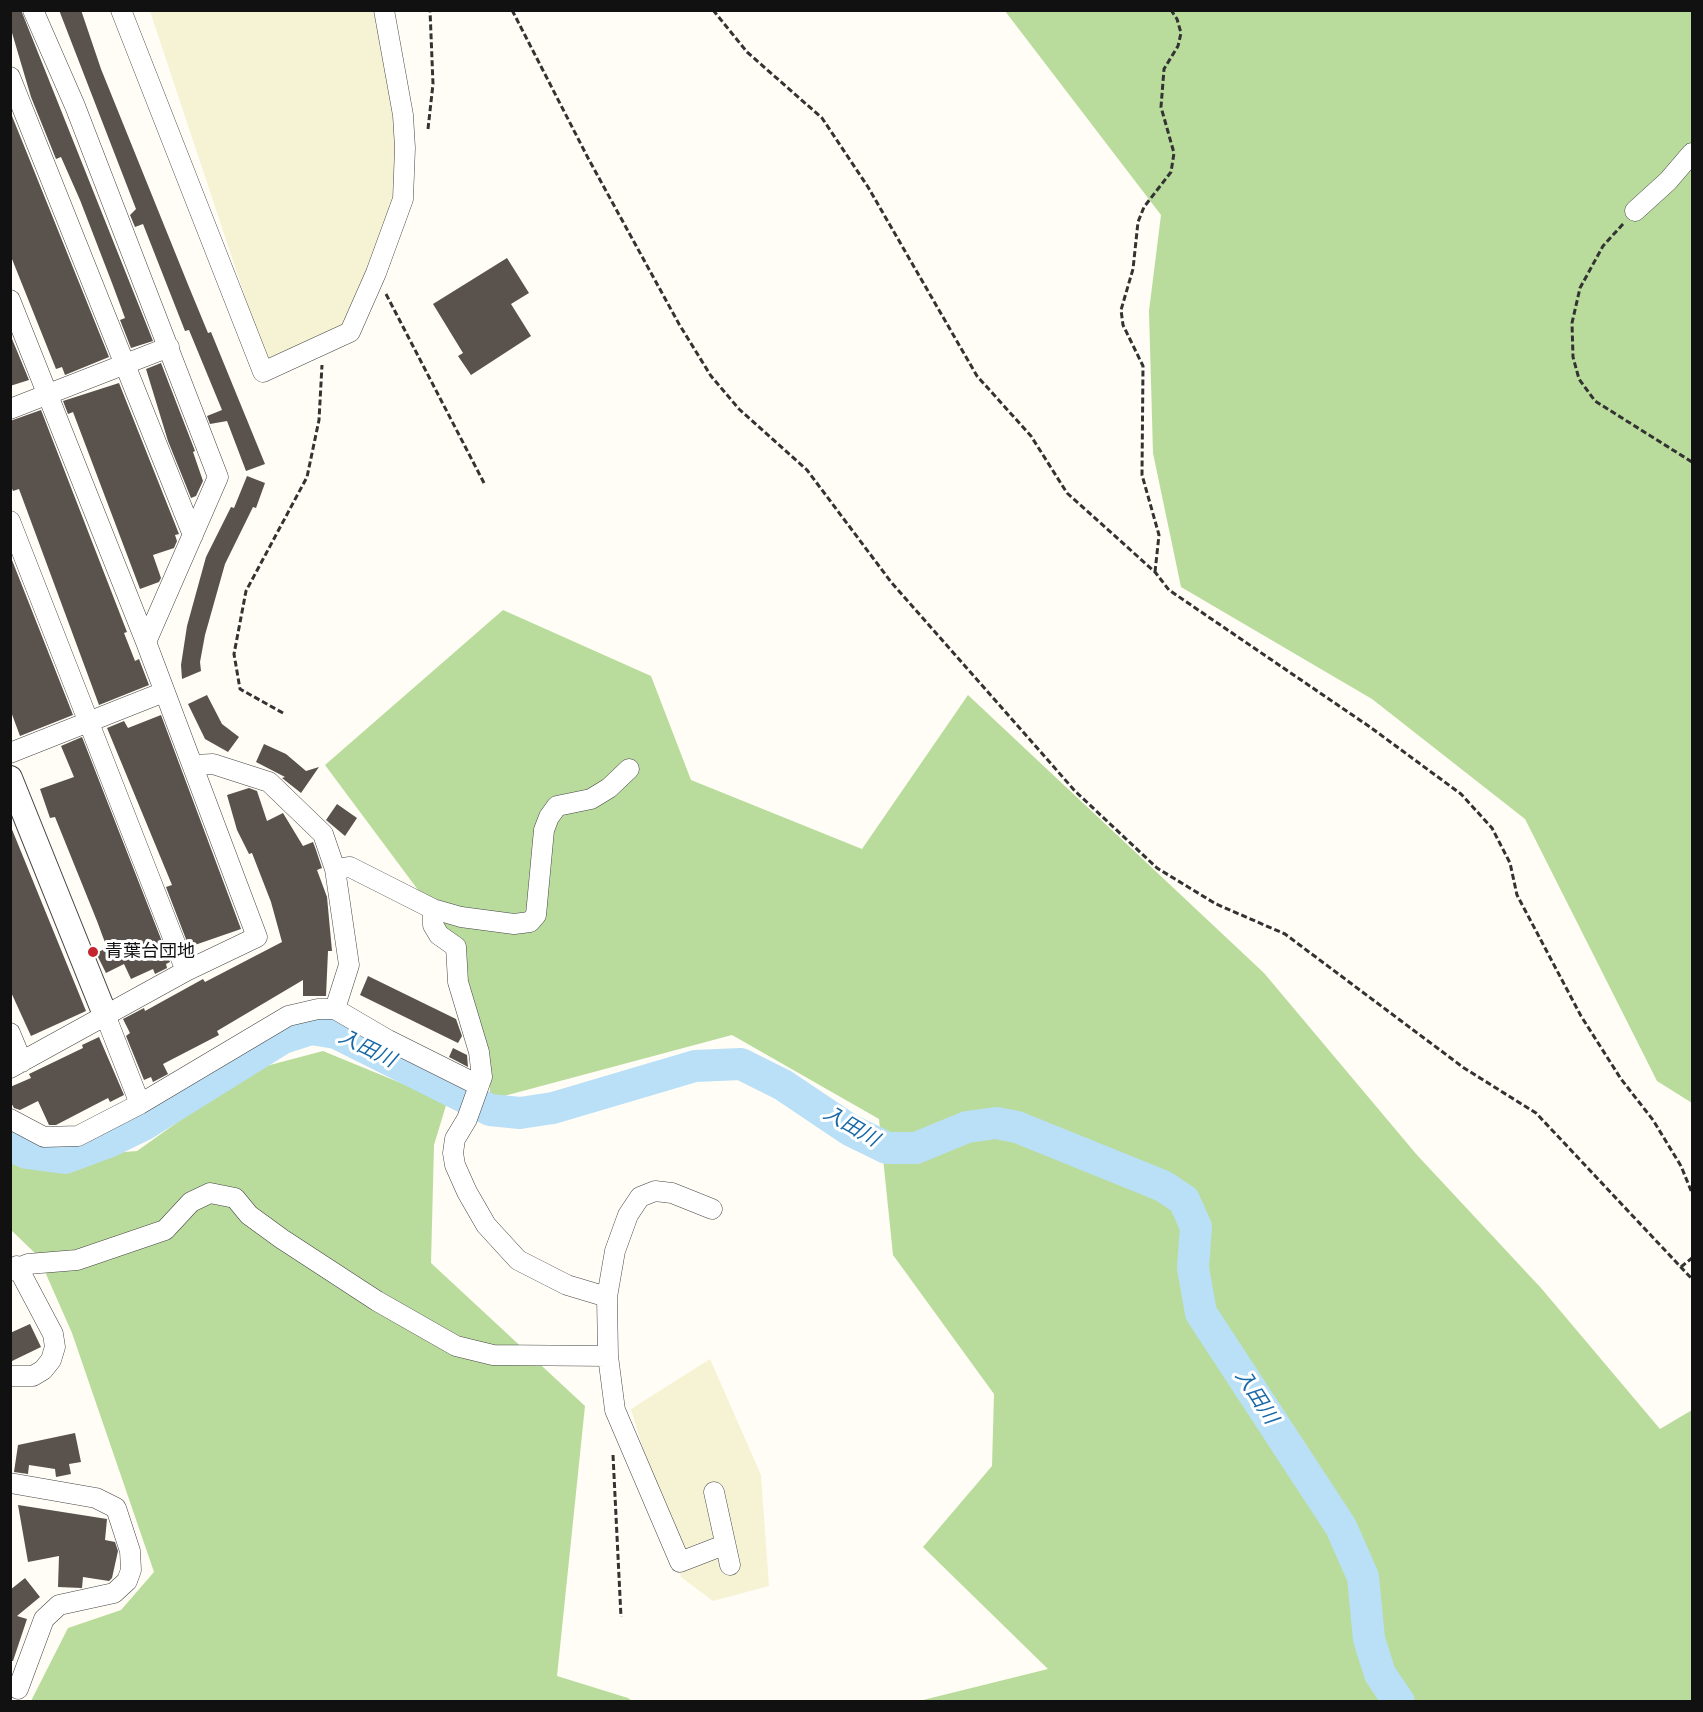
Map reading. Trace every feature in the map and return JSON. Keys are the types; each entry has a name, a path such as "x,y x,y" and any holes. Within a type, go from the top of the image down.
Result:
{"street":[{"path":"33,10 75,106 218,477 147,642"},
{"path":"121,10 262,372 350,332 376,273 403,198 405,148 403,115 384,10"},
{"path":"10,77 193,535"},
{"path":"1635,212 1668,181 1692,153"},
{"path":"10,300 147,642 257,937 186,971 16,1065 10,1033"},
{"path":"10,409 169,346"},
{"path":"10,521 186,971"},
{"path":"10,753 164,692"},
{"path":"194,765 213,764 269,782 323,834 335,868 349,965 335,1009"},
{"path":"335,868 350,867 433,909 461,917 514,924 530,922 536,915 544,830 549,817 557,806 591,799 609,788 629,769"},
{"path":"10,778 140,1104"},
{"path":"433,909 433,925 439,935 456,947 458,982 479,1052 482,1077 468,1119 455,1139 453,1153 455,1165 467,1192 498,1240 518,1260 567,1285 607,1297"},
{"path":"10,1119 44,1137 78,1136 140,1104 288,1016 318,1009 335,1009 388,1040 478,1087"},
{"path":"712,1209 672,1192 655,1191 640,1197 628,1215 615,1251 607,1297 608,1356 615,1410 680,1562 724,1545"},
{"path":"10,1376 33,1376 43,1370 51,1360 55,1347 53,1334 14,1269 77,1260 165,1230 191,1202 210,1193 235,1198 249,1215 282,1239 377,1301 456,1346 493,1355 608,1356"},
{"path":"10,1483 96,1498 116,1508 130,1551 131,1570 127,1581 114,1593 59,1605 44,1619 18,1689"},
{"path":"714,1492 730,1565"}],"path":[{"path":"428,129 433,84 430,10"},
{"path":"512,10 603,184 711,376 739,409 807,470 891,582 1075,791 1156,868 1216,904 1285,934 1464,1068 1536,1113 1692,1279"},
{"path":"713,10 747,52 822,118 868,187 977,376 1031,436 1067,493 1155,572 1169,590 1370,727 1461,794 1491,828 1510,863 1517,896 1581,1016 1621,1079 1653,1120 1681,1166 1692,1193"},
{"path":"1155,572 1159,535 1142,475 1143,366 1123,325 1121,310 1133,269 1138,222 1144,207 1171,172 1174,153 1161,107 1164,69 1178,46 1181,33 1171,10"},
{"path":"1635,212 1603,246 1580,288 1572,323 1573,357 1579,379 1594,401 1692,462"},
{"path":"376,273 484,483"},
{"path":"283,713 240,689 234,654 246,591 307,477 318,420 323,343"},
{"path":"1681,1267 1692,1258"},
{"path":"613,1446 612,1475 621,1617"}],"shaded area":[{"path":"150,11 379,11 399,94 395,202 350,332 269,369"},
{"path":"710,1359 761,1475 769,1586 713,1601 681,1577 631,1409"}],"green space":[{"path":"1005,11 1692,11 1692,1103 1657,1081 1525,819 1372,699 1181,587 1153,453 1149,311 1161,215"},
{"path":"503,610 651,676 691,780 862,849 968,695 1264,973 1417,1155 1541,1288 1660,1429 1692,1410 1692,1701 919,1701 1048,1669 923,1547 992,1466 994,1394 893,1255 879,1119 732,1035 489,1100 491,1074 459,945 325,765"},
{"path":"323,1051 447,1102 434,1145 431,1263 585,1406 557,1676 632,1701 31,1701 68,1628 121,1610 154,1572 72,1333 38,1256 11,1230 11,1161 137,1151 251,1070"}],"building":[{"path":"10,10 21,10 153,341 131,348 120,320 125,318 80,200 61,157 56,159 31,97 10,26"},
{"path":"59,10 81,10 101,69 189,287 208,333 211,332 265,464 246,471 227,421 210,424 207,416 222,410 189,330 185,331 143,224 135,227 130,215 136,209"},
{"path":"10,111 109,357 65,375 62,367 56,369 10,254"},
{"path":"507,258 529,293 511,304 531,336 471,375 458,356 463,353 433,304"},
{"path":"10,334 29,380 10,386"},
{"path":"161,363 195,451 193,452 203,481 196,496 191,498 168,441 146,369"},
{"path":"119,383 179,534 175,535 177,541 174,548 153,555 161,578 159,582 140,589 73,412 68,414 63,401"},
{"path":"41,410 127,632 124,633 135,661 139,659 149,685 99,705 19,489 13,491 10,484 10,421"},
{"path":"247,476 265,483 256,508 253,507 225,564 205,635 200,662 201,671 182,679 181,665 187,626 206,557 231,507 234,508"},
{"path":"10,555 73,715 20,736 10,709"},
{"path":"207,695 222,724 239,737 228,752 205,739 188,704"},
{"path":"161,715 241,929 189,947 166,887 172,885 107,728 124,721 128,728"},
{"path":"82,737 170,962 166,964 167,968 155,974 153,969 131,979 124,964 106,973 96,953 107,948 55,817 50,818 40,789 74,777 61,746"},
{"path":"264,744 286,754 306,771 319,767 301,793 282,778 285,777 256,762"},
{"path":"249,788 257,791 267,821 283,813 303,846 313,842 316,850 322,868 317,870 327,897 332,951 328,951 326,996 303,996 303,980 217,1031 219,1035 163,1064 168,1074 153,1082 151,1077 144,1080 126,1036 130,1033 123,1019 144,1008 145,1011 203,979 205,982 282,942 271,902 252,853 249,854 237,830 227,795"},
{"path":"337,804 357,818 345,836 326,820"},
{"path":"11,827 86,1011 31,1036 10,990"},
{"path":"368,976 456,1019 462,1036 458,1043 360,995"},
{"path":"99,1037 124,1095 110,1102 108,1098 56,1125 49,1125 38,1101 20,1110 14,1108 10,1101 10,1087 31,1078 29,1074 83,1048 82,1045"},
{"path":"453,1048 467,1055 468,1067 449,1057"},
{"path":"30,1324 41,1347 10,1362 10,1333"},
{"path":"75,1433 81,1462 69,1464 71,1474 56,1477 55,1469 29,1465 28,1474 14,1472 18,1445"},
{"path":"18,1505 107,1519 105,1540 115,1542 118,1551 112,1578 109,1581 83,1577 82,1588 58,1587 59,1556 28,1562"},
{"path":"25,1578 40,1597 17,1616 27,1619 13,1661 10,1661 10,1590"}],"waterway":[{"name":"入田川","path":"10,1146 27,1153 65,1158 108,1142 145,1124 283,1038 311,1029 336,1033 490,1110 520,1113 553,1108 695,1066 741,1064 783,1085 850,1130 887,1148 916,1148 967,1127 996,1123 1017,1127 1163,1186 1184,1200 1196,1227 1193,1268 1201,1313 1341,1527 1363,1577 1369,1639 1380,1674 1399,1702"}],"place":[{"name":"青葉台団地","path":"93,952"}]}
